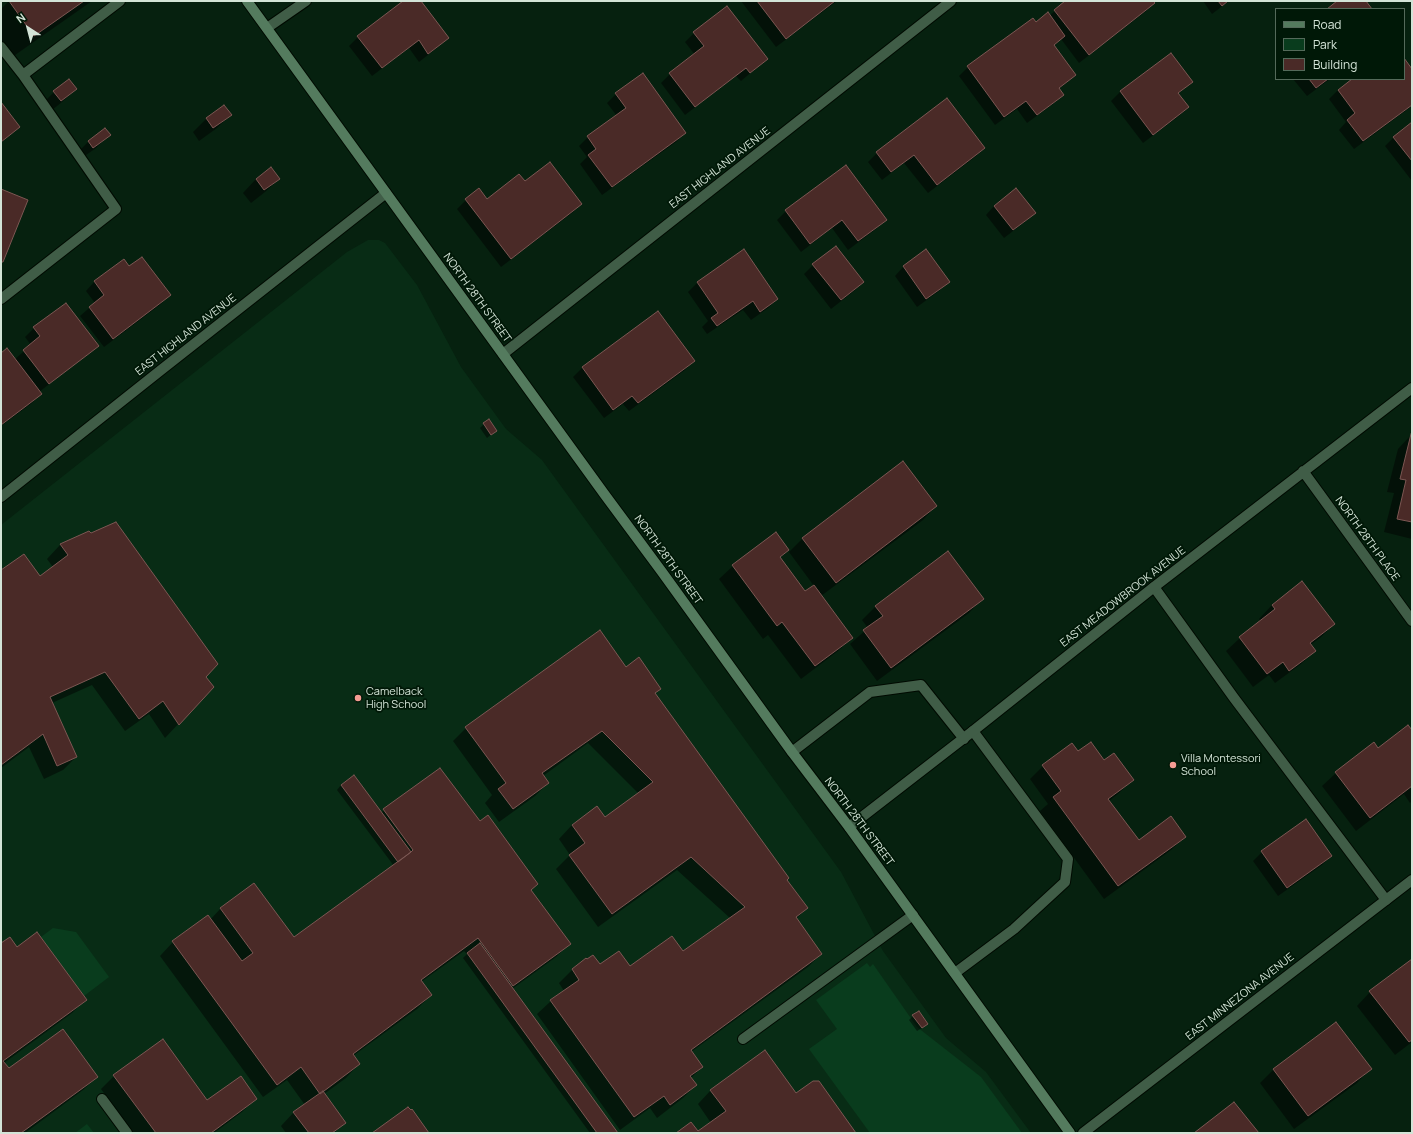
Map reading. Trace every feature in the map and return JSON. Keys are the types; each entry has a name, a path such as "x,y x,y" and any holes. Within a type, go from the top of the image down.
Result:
{"street":[{"path":"23,75 120,1"},
{"name":"NORTH 28TH STREET","path":"247,1 792,752 913,915 1070,1133"},
{"path":"267,28 306,1"},
{"name":"EAST HIGHLAND AVENUE","path":"503,354 951,1"},
{"path":"1,47 23,75 116,209 1,299"},
{"name":"EAST HIGHLAND AVENUE","path":"1,497 386,193"},
{"name":"EAST MEADOWBROOK AVENUE","path":"849,827 964,739 1154,587 1412,388"},
{"name":"NORTH 28TH PLACE","path":"1303,471 1412,621"},
{"path":"1154,587 1234,698 1386,900"},
{"path":"792,752 870,692 921,685 964,739"},
{"path":"955,973 1014,929 1065,882 1068,859 973,731"},
{"name":"EAST MINNEZONA AVENUE","path":"1083,1133 1412,880"},
{"path":"743,1039 913,915"},
{"path":"102,1099 127,1133"}],"shaded area":[{"name":"Camelback High School","path":"368,240 379,240 385,243 417,285 461,367 506,429 542,460 841,872 883,951 946,1038 986,1072 1031,1133 1,1133 1,525 347,252"}],"green space":[{"path":"53,928 76,932 109,977 84,996 41,937"},
{"path":"867,963 870,967 873,964 917,1027 981,1077 1022,1133 870,1133 809,1049 837,1029 816,1000"},
{"path":"87,1124 94,1133 75,1133"}],"building":[{"path":"9,1 84,1 34,36"},
{"path":"403,1 421,1 449,38 428,54 419,40 382,68 357,36"},
{"path":"757,1 835,1 786,39"},
{"path":"1065,1 1153,1 1155,3 1089,55 1054,10"},
{"path":"1218,1 1228,1 1222,6"},
{"path":"1337,1 1366,1 1371,8 1328,8"},
{"path":"727,6 768,59 750,73 746,68 695,107 669,73 704,46 693,32"},
{"path":"1048,12 1065,36 1054,45 1076,75 1059,88 1064,95 1037,115 1026,101 1004,117 967,66 1033,18 1036,22"},
{"path":"1171,53 1193,82 1178,93 1189,107 1153,135 1120,91"},
{"path":"1405,59 1412,69 1412,105 1363,141 1347,120 1355,113 1338,90 1351,80 1405,80"},
{"path":"643,73 686,133 612,187 588,155 596,149 587,136 626,108 615,93"},
{"path":"69,79 77,89 61,101 53,91"},
{"path":"1310,80 1327,80 1316,88"},
{"path":"947,98 985,148 937,185 914,155 891,172 876,152"},
{"path":"1,102 20,127 1,142"},
{"path":"224,105 232,115 213,128 206,118"},
{"path":"1412,122 1412,161 1393,137"},
{"path":"105,128 111,135 93,148 88,141"},
{"path":"550,162 582,204 511,259 465,199 479,188 487,199 519,174 525,181"},
{"path":"846,165 887,220 858,241 842,220 810,244 785,210"},
{"path":"271,167 280,179 264,190 256,179"},
{"path":"1016,188 1036,213 1013,230 994,206"},
{"path":"1,189 28,200 3,262 1,262"},
{"path":"836,246 864,282 841,300 812,264"},
{"path":"744,249 778,299 760,312 753,301 717,326 711,318 718,313 697,282"},
{"path":"926,249 950,282 926,299 903,266"},
{"path":"142,257 171,295 113,339 89,307 104,295 94,281 124,259 129,266"},
{"path":"66,303 99,346 49,384 23,350 40,336 33,327"},
{"path":"658,311 695,361 638,403 632,396 613,410 582,367"},
{"path":"7,348 42,394 1,425 1,353"},
{"path":"489,419 497,431 491,435 483,423"},
{"path":"1411,434 1412,522 1397,519 1406,480 1400,479"},
{"path":"903,461 937,506 836,583 802,538"},
{"path":"116,522 218,664 206,677 214,687 179,725 163,701 139,719 105,672 50,697 77,757 57,766 43,734 1,765 1,570 24,554 40,576 68,555 60,544 89,531 91,533"},
{"path":"776,532 789,550 780,557 805,591 814,585 853,638 815,666 782,622 777,626 732,565"},
{"path":"948,551 984,599 891,668 863,630 883,616 875,606"},
{"path":"1302,581 1335,624 1310,643 1316,651 1289,671 1283,662 1267,674 1239,637 1275,609 1272,605"},
{"path":"600,630 626,667 639,657 661,689 655,693 789,878 787,880 808,908 796,917 822,954 691,1050 703,1067 690,1076 697,1085 670,1105 664,1096 634,1117 550,1000 579,980 572,969 586,958 587,959 593,955 600,964 619,951 630,966 672,936 683,951 745,907 691,857 612,914 569,855 585,843 572,825 597,806 605,817 653,782 602,731 542,773 549,783 513,809 498,789 506,783 465,727"},
{"path":"1408,725 1412,730 1412,786 1370,818 1335,772 1374,742 1378,748"},
{"path":"1091,742 1104,760 1114,753 1134,780 1108,799 1139,840 1171,816 1186,837 1118,886 1053,797 1061,791 1042,765 1072,743 1078,751"},
{"path":"440,768 480,821 488,815 538,884 531,890 571,944 513,986 478,938 421,980 432,995 353,1054 360,1064 320,1094 301,1067 277,1085 172,941 208,915 242,961 253,953 220,908 254,883 294,937 413,850 383,809"},
{"path":"354,775 411,852 398,862 341,785"},
{"path":"1306,819 1332,856 1287,888 1261,851"},
{"path":"37,932 87,1000 3,1061 9,1068 63,1029 98,1077 21,1133 1,1133 1,943 10,937 17,947"},
{"path":"480,943 618,1133 597,1133 467,953"},
{"path":"1412,959 1412,1040 1409,1042 1369,991"},
{"path":"919,1011 928,1024 922,1028 912,1015"},
{"path":"1336,1022 1372,1069 1308,1116 1273,1069"},
{"path":"163,1039 207,1100 241,1076 257,1099 211,1133 156,1133 113,1075"},
{"path":"765,1050 796,1093 813,1081 819,1081 856,1133 676,1133 691,1122 698,1131 726,1111 710,1090"},
{"path":"323,1091 346,1123 332,1133 309,1133 293,1112"},
{"path":"1234,1102 1259,1133 1194,1133"},
{"path":"408,1107 411,1110 412,1109 429,1133 372,1133"}],"place":[{"name":"Camelback High School","path":"358,698"},
{"name":"Villa Montessori School","path":"1173,765"}]}
